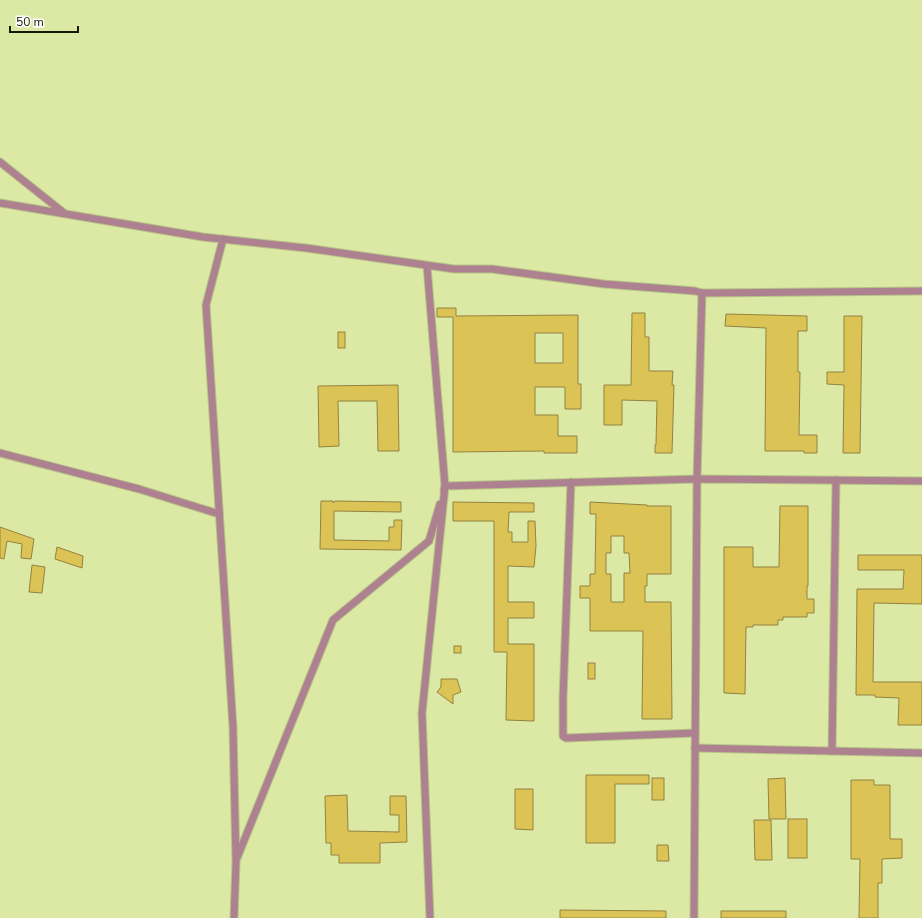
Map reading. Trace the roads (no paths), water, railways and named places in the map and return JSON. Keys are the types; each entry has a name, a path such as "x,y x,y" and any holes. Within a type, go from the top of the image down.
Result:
{"street":[{"path":"0,162 65,214"},
{"path":"0,203 223,239 306,248 427,266 454,269 492,269 604,284 695,290 702,293 922,291"},
{"path":"223,239 206,304 233,727 236,862 234,918"},
{"path":"427,266 445,486 422,713 430,918"},
{"path":"694,918 697,479 702,293"},
{"path":"0,452 138,489 220,514"},
{"path":"445,486 697,479 922,481"},
{"path":"832,751 836,480"},
{"path":"570,482 563,736 566,738 586,738 695,733"},
{"path":"236,862 333,620 429,541 445,486"},
{"path":"695,748 922,753"}]}
